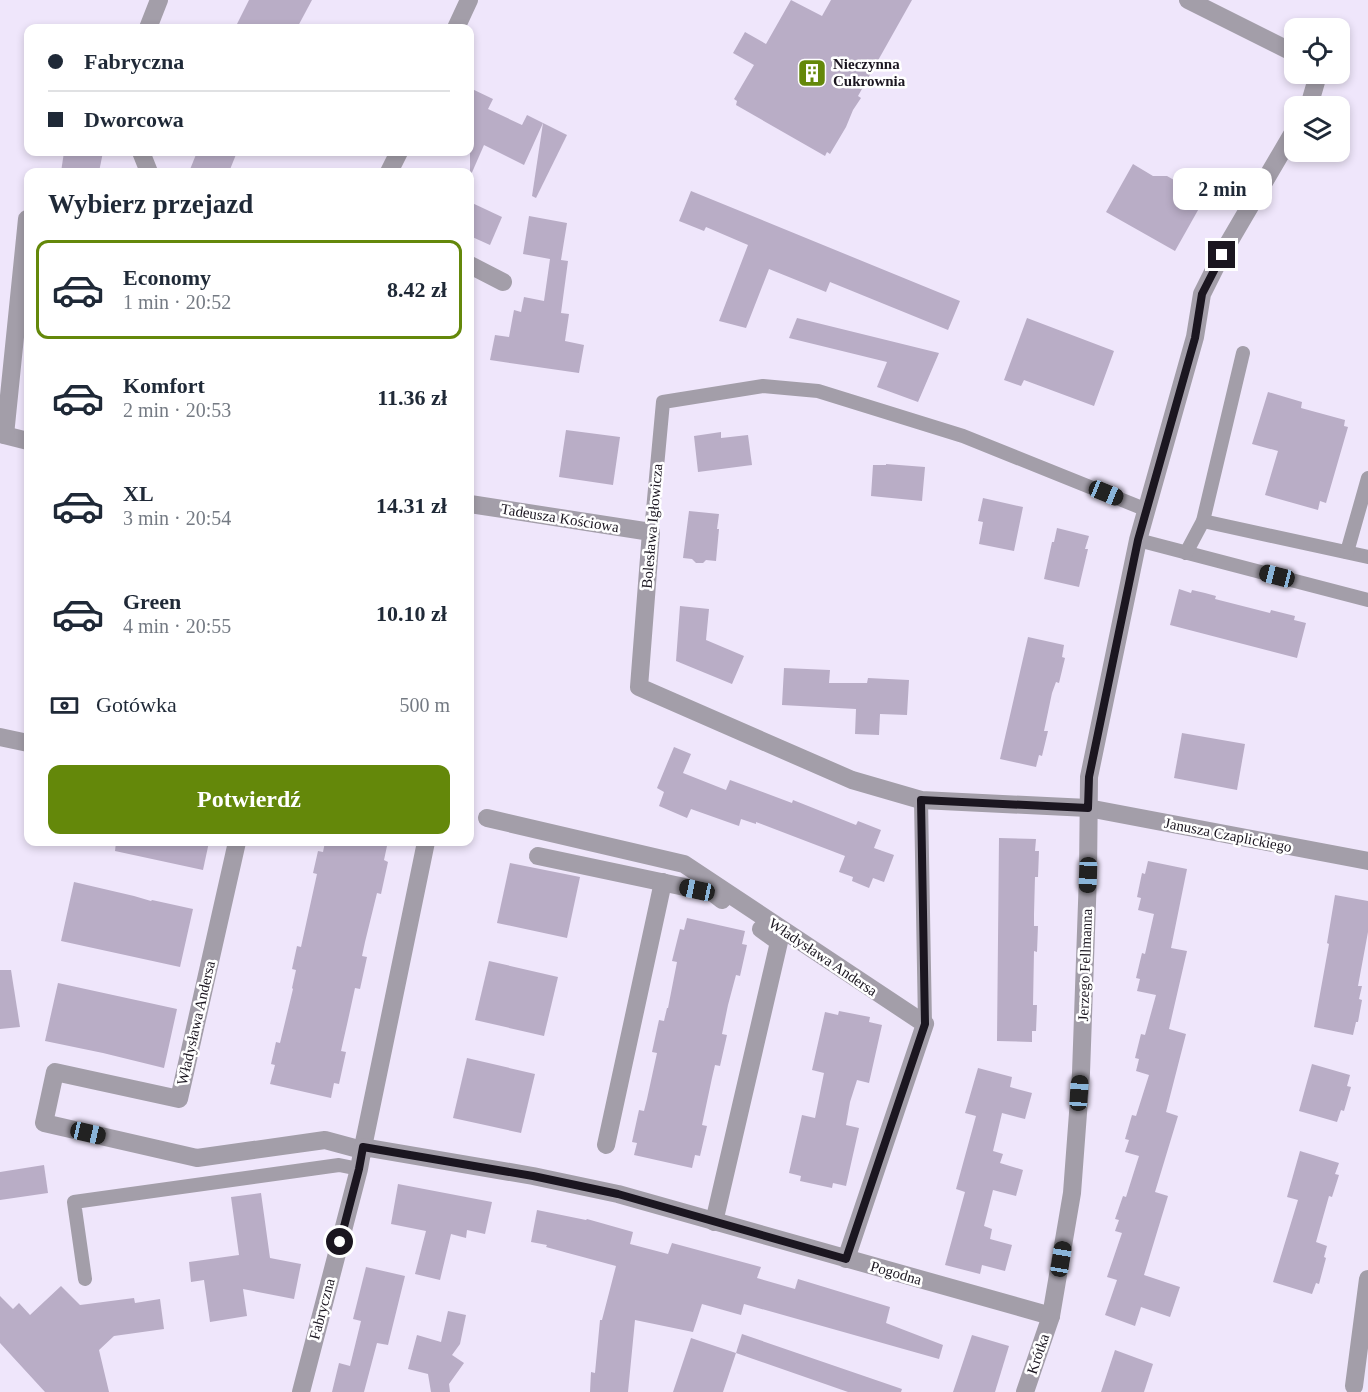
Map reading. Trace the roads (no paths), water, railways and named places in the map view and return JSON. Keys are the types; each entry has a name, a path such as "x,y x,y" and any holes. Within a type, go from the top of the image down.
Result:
{"street":[{"path":"150,24 159,0"},
{"path":"458,24 469,0"},
{"path":"1188,0 1284,48"},
{"name":"Jerzego Fellmanna","path":"1051,1316 1072,1193 1080,1084 1089,777 1138,540 1195,338 1202,294 1284,148"},
{"path":"24,245 2,434 24,440"},
{"path":"474,267 503,282"},
{"name":"Tadeusza Kościowa","path":"474,505 651,532"},
{"name":"Bolesława Igłowicza","path":"651,532 639,687 852,780 921,800 1088,808"},
{"path":"0,737 24,742"},
{"name":"Janusza Czaplickiego","path":"1088,808 1368,861"},
{"name":"Władysława Andersa","path":"487,818 684,864 925,1024"},
{"name":"Władysława Andersa","path":"236,846 179,1100 55,1072 44,1123 197,1158 325,1140 361,1155"},
{"path":"361,1155 425,846"},
{"name":"Władysława Andersa","path":"538,856 713,893 779,942 714,1222"},
{"path":"606,1145 663,882"},
{"path":"846,1259 925,1024"},
{"name":"Pogodna","path":"361,1155 533,1176 618,1194 1051,1316"},
{"name":"Fabryczna","path":"301,1392 361,1155"},
{"path":"1354,1386 1368,1279"},
{"name":"Krótka","path":"1025,1392 1051,1316"}],"lane":[{"path":"1186,553 1203,521 1243,353"},
{"name":"Bolesława Igłowicza","path":"651,532 663,402 763,386 818,391 963,436 1147,510"},
{"path":"1347,552 1368,478"},
{"path":"1203,521 1368,557"},
{"path":"1138,540 1368,600"},
{"path":"921,800 925,1024"},
{"path":"85,1279 74,1202 339,1165 361,1155"}],"place":[{"name":"Nieczynna Cukrownia","path":"812,73"}]}
